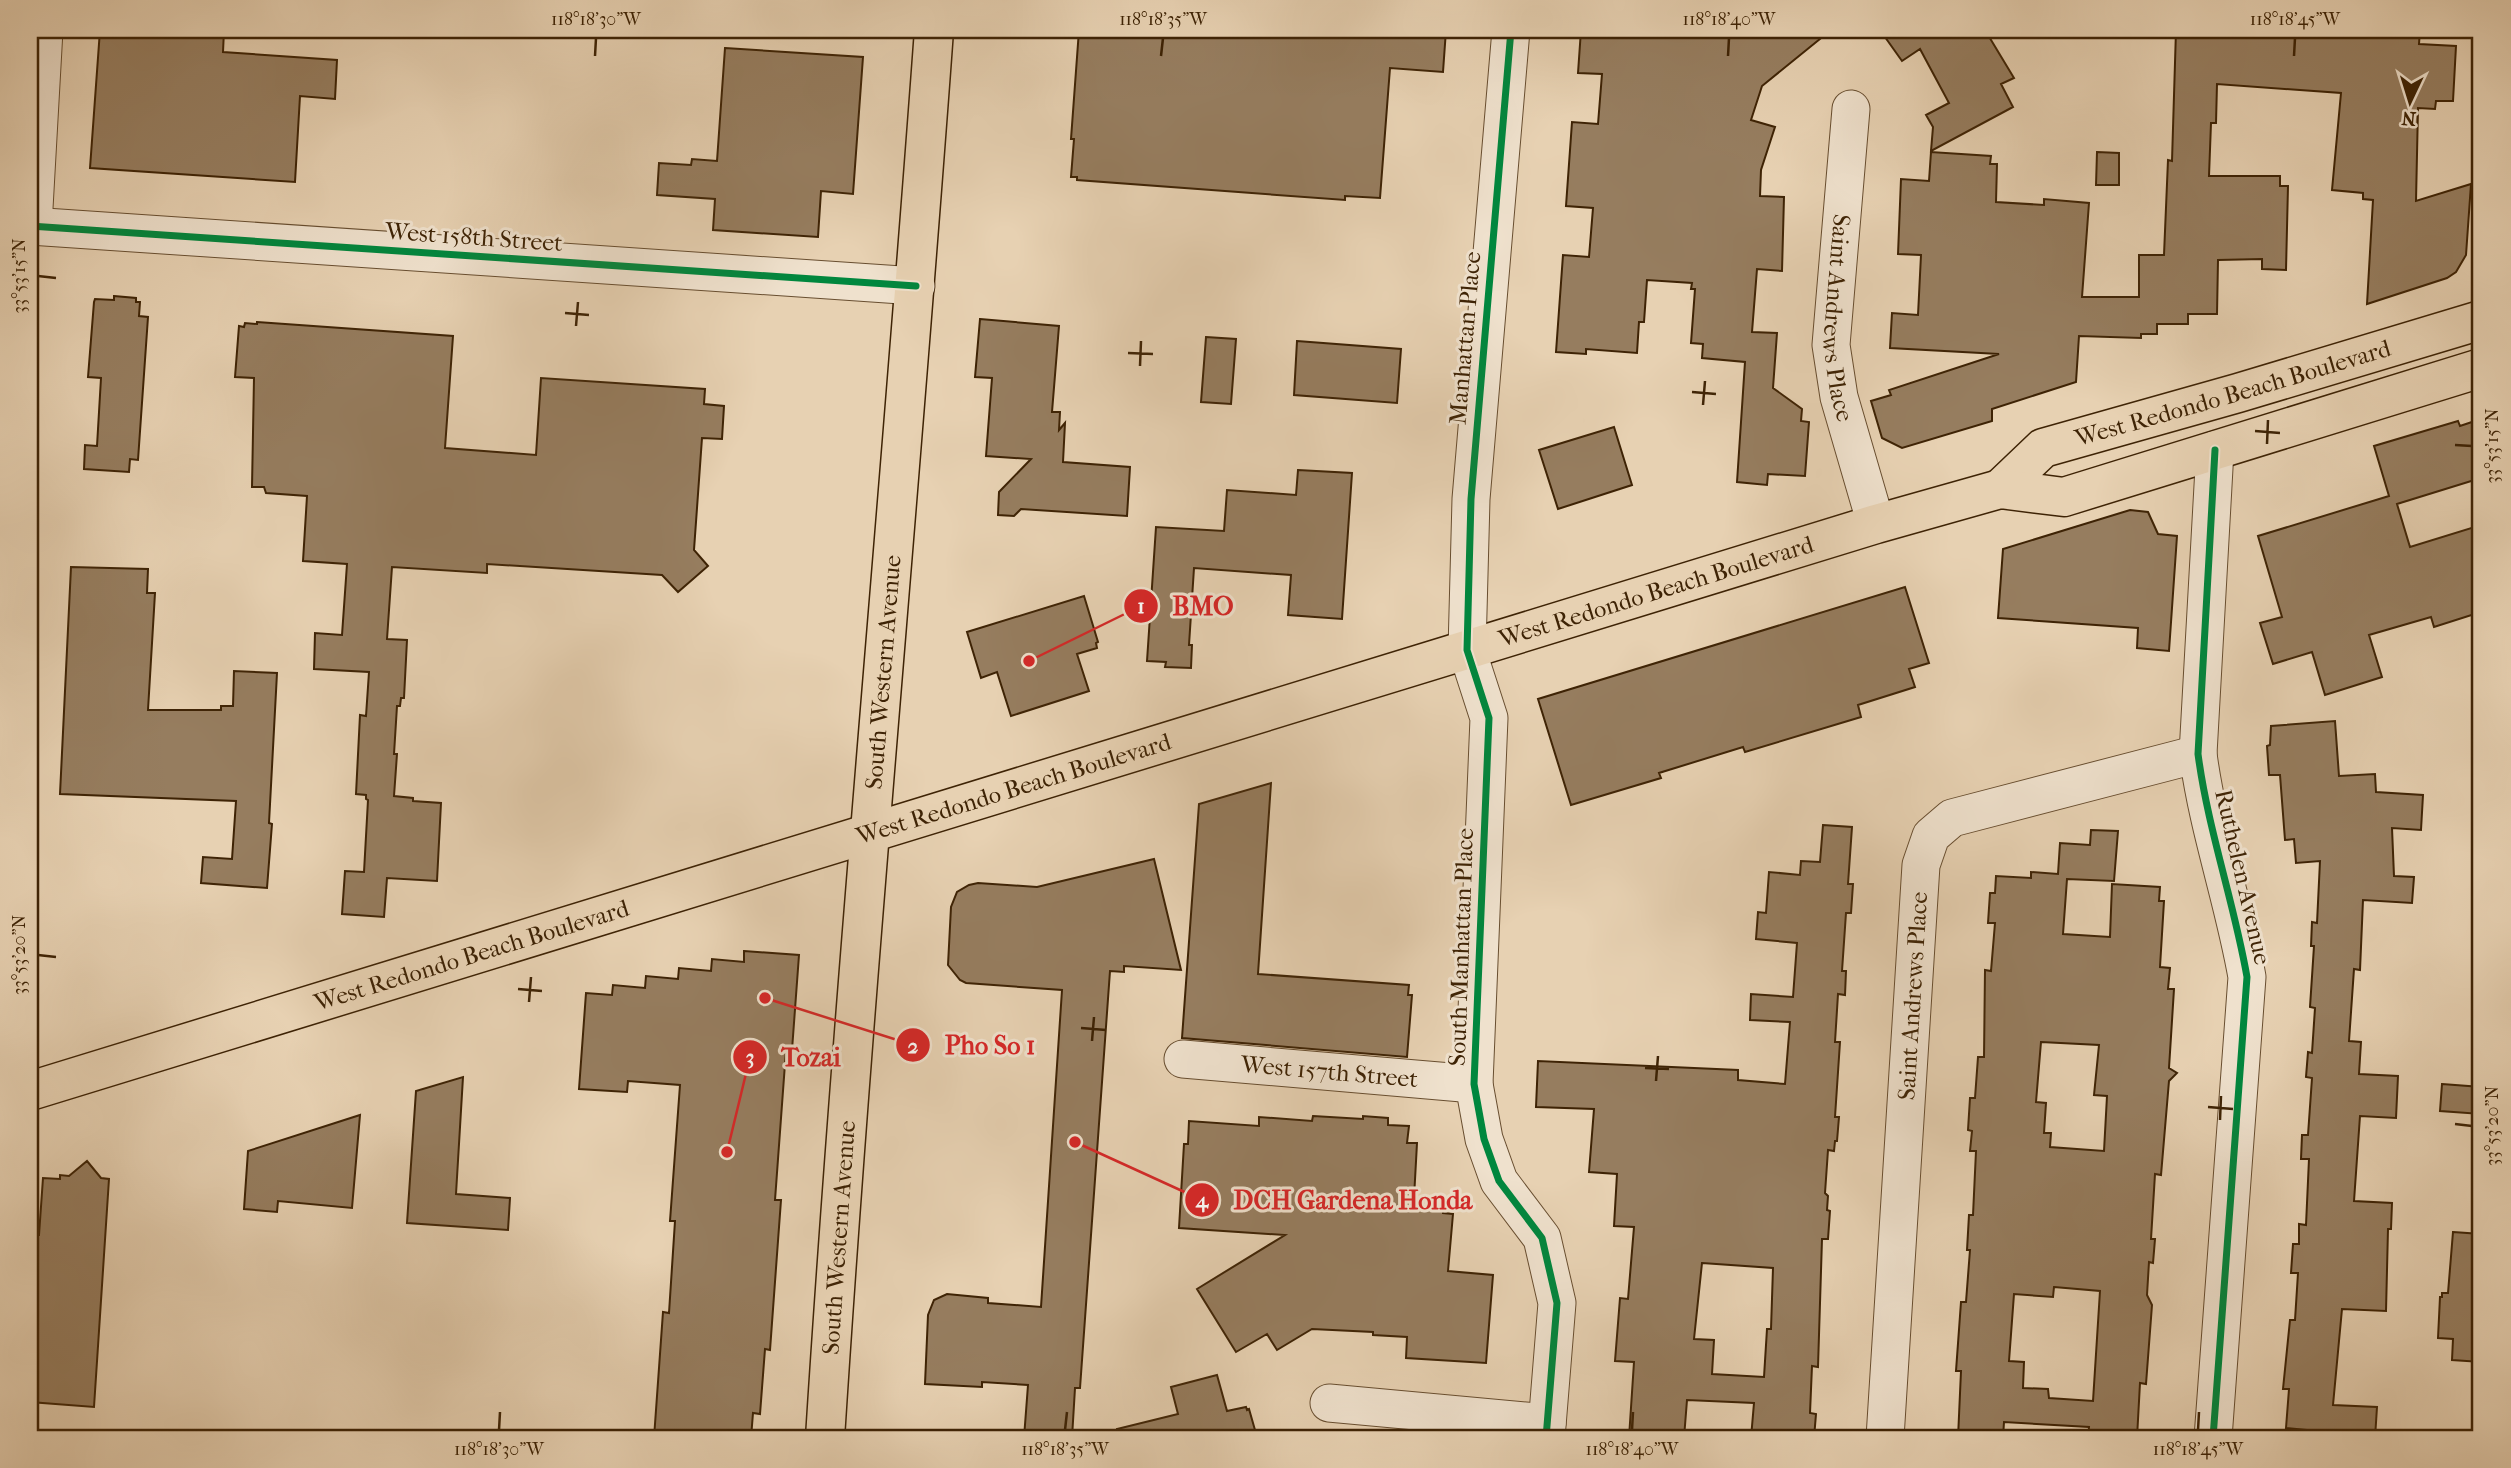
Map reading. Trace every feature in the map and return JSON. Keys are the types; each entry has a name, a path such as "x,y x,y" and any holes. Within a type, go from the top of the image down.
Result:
{"main road":[{"name":"South Western Avenue","path":"825,1438 839,1209 868,834 916,286 934,30"},
{"name":"West Redondo Beach Boulevard","path":"2000,489 2043,448 2481,320"},
{"name":"West Redondo Beach Boulevard","path":"30,1091 1875,524 2000,489 2064,497 2481,368"}],"street":[{"path":"31,226 44,30"},
{"name":"Manhattan Place","path":"1468,650 1471,499 1511,30"},
{"name":"Saint Andrews Place","path":"1851,109 1831,345 1839,397 1875,524"},
{"name":"West 158th Street","path":"31,226 916,286"},
{"name":"Ruthelen Avenue","path":"2213,1438 2247,977 2237,922 2203,793 2198,754 2215,450"},
{"name":"South Manhattan Place","path":"1468,650 1489,719 1474,1084 1483,1139 1499,1181 1542,1237 1557,1303 1546,1431"},
{"name":"Saint Andrews Place","path":"1885,1438 1921,864 1931,836 1952,818 2198,754"},
{"name":"West 157th Street","path":"1183,1059 1474,1084"},
{"path":"1329,1402 1546,1431"}],"building":[{"path":"100,30 224,30 223,52 337,60 335,99 300,96 295,182 90,168"},
{"path":"1079,30 1446,30 1443,72 1390,68 1380,198 1345,196 1345,200 1077,180 1077,177 1071,177"},
{"path":"1581,30 1831,30 1762,86 1751,120 1775,127 1761,170 1760,196 1784,197 1782,271 1757,269 1752,332 1777,333 1773,388 1802,409 1801,421 1809,422 1805,476 1768,474 1767,485 1737,482 1745,362 1702,358 1703,344 1691,343 1695,289 1691,289 1692,283 1647,280 1644,322 1639,322 1637,353 1586,349 1586,354 1556,352 1563,255 1589,257 1593,208 1566,206 1572,122 1598,124 1602,74 1578,73"},
{"path":"1880,30 1985,30 2014,78 2001,84 2013,107 1931,151 1933,127 1926,115 1949,103 1920,49 1902,61"},
{"path":"2176,30 2420,30 2419,44 2456,46 2453,101 2436,101 2435,109 2418,108 2416,201 2471,184 2466,255 2456,272 2447,278 2367,304 2373,200 2363,199 2363,193 2332,190 2341,93 2217,84 2216,123 2211,123 2209,176 2280,176 2280,186 2288,186 2286,270 2262,269 2262,259 2218,260 2217,314 2188,314 2188,324 2157,324 2157,334 2141,334 2141,338 2079,336 2076,382 1992,409 1992,421 1902,448 1882,438 1871,401 1891,395 1889,390 1999,354 1890,348 1892,313 1918,315 1921,255 1898,254 1901,179 1929,181 1931,152 1991,156 1990,164 1997,164 1996,202 2044,205 2044,199 2089,203 2082,297 2139,297 2139,255 2164,255 2168,160 2172,161"},
{"path":"725,48 863,57 853,194 821,191 818,237 713,230 715,199 657,195 659,163 691,165 692,159 717,161"},
{"path":"2097,152 2119,153 2119,185 2096,185"},
{"path":"114,296 136,298 136,302 140,302 139,316 148,317 138,460 130,459 129,472 84,469 85,445 97,446 101,378 88,377 94,302 95,299 114,300"},
{"path":"980,319 1059,326 1052,412 1060,412 1059,430 1065,423 1063,462 1130,467 1127,516 1021,509 1014,516 998,515 999,492 1031,459 986,456 992,378 975,377"},
{"path":"257,322 453,336 445,448 536,455 541,378 705,389 704,404 724,406 722,439 702,438 694,550 708,566 678,592 662,575 487,564 487,573 392,567 387,639 407,640 404,698 401,698 400,706 397,706 394,796 413,798 413,801 441,803 437,881 387,878 384,917 342,914 345,871 364,872 368,800 366,795 356,794 360,715 366,716 369,672 314,669 315,633 342,635 347,564 303,561 307,496 266,493 264,487 252,487 254,378 235,377 239,326"},
{"path":"1206,337 1236,339 1231,404 1201,402"},
{"path":"1297,341 1401,349 1397,403 1294,395"},
{"path":"2481,419 2481,478 2397,504 2410,547 2481,525 2481,612 2434,627 2431,617 2369,635 2382,677 2325,695 2312,652 2273,664 2260,623 2282,617 2258,536 2389,496 2374,446 2458,421 2460,426"},
{"path":"1614,427 1632,485 1558,509 1539,450"},
{"path":"1298,470 1352,473 1342,619 1288,615 1291,575 1194,568 1189,645 1192,645 1191,668 1165,667 1166,662 1147,661 1156,527 1224,531 1227,490 1296,495"},
{"path":"2130,510 2148,512 2158,534 2177,536 2169,651 2137,648 2138,628 1998,618 2003,549"},
{"path":"71,567 148,569 147,593 155,593 148,710 221,710 221,706 233,706 234,671 277,673 267,888 201,883 203,857 232,859 236,801 60,794"},
{"path":"1905,587 1929,663 1909,669 1915,687 1858,705 1861,717 1745,752 1743,747 1659,773 1661,778 1571,805 1538,699"},
{"path":"1084,596 1098,642 1097,648 1077,654 1089,691 1011,716 997,672 981,678 967,632"},
{"path":"2335,721 2339,776 2375,774 2376,792 2423,795 2421,830 2392,828 2394,876 2414,877 2412,903 2363,900 2360,970 2354,969 2349,1041 2361,1042 2359,1074 2398,1076 2396,1118 2360,1116 2354,1201 2392,1203 2391,1229 2388,1229 2386,1311 2342,1309 2333,1405 2377,1407 2375,1438 2348,1438 2348,1434 2286,1428 2289,1389 2283,1389 2290,1320 2295,1320 2298,1273 2291,1273 2293,1244 2299,1244 2299,1224 2306,1225 2309,1159 2301,1159 2302,1135 2308,1135 2312,1078 2306,1077 2308,1052 2312,1053 2315,1008 2310,1007 2314,946 2311,946 2312,922 2317,923 2320,861 2296,863 2294,839 2285,840 2280,775 2269,775 2267,746 2270,745 2271,726"},
{"path":"1271,783 1258,974 1409,985 1408,995 1412,995 1407,1057 1182,1038 1199,804"},
{"path":"1823,825 1852,827 1848,884 1853,884 1851,913 1846,913 1842,971 1846,971 1845,995 1838,994 1835,1042 1840,1042 1835,1117 1839,1117 1834,1151 1828,1150 1825,1193 1828,1196 1827,1210 1830,1211 1828,1239 1822,1239 1818,1367 1812,1366 1810,1413 1816,1414 1814,1438 1751,1438 1754,1403 1687,1400 1684,1438 1629,1438 1634,1362 1615,1361 1620,1298 1628,1299 1634,1227 1614,1226 1617,1174 1589,1172 1594,1109 1536,1107 1538,1061 1738,1070 1738,1080 1785,1084 1790,1022 1750,1020 1751,994 1793,997 1797,943 1756,939 1758,912 1766,913 1769,872 1800,875 1801,861 1820,862","holes":["1702,1263 1773,1268 1771,1329 1767,1329 1764,1377 1712,1374 1714,1340 1694,1339"]},
{"path":"2091,830 2118,831 2114,881 2067,879 2063,934 2110,937 2112,884 2160,887 2159,901 2164,901 2160,967 2170,968 2168,989 2174,989 2169,1068 2177,1073 2169,1081 2161,1175 2155,1174 2151,1239 2155,1239 2153,1263 2149,1262 2147,1295 2152,1305 2146,1384 2140,1383 2137,1438 2088,1438 2089,1427 2004,1422 2003,1438 1958,1438 1961,1371 1956,1371 1961,1302 1966,1302 1970,1250 1967,1250 1969,1215 1973,1215 1976,1151 1970,1151 1972,1131 1968,1130 1970,1098 1975,1098 1978,1057 1984,1057 1985,970 1991,971 1995,923 1988,923 1990,893 1995,893 1996,876 2031,878 2031,872 2058,874 2060,843 2090,845","holes":["2041,1042 2099,1045 2094,1095 2107,1096 2104,1151 2050,1147 2051,1133 2044,1133 2046,1103 2036,1102","2054,1287 2100,1291 2093,1401 2049,1398 2048,1389 2023,1388 2024,1362 2009,1361 2014,1294 2053,1297"]},
{"path":"1154,859 1181,970 1124,966 1124,972 1110,971 1080,1388 1075,1388 1072,1438 1024,1438 1028,1385 982,1382 982,1387 925,1384 928,1315 934,1300 947,1294 988,1298 988,1303 1041,1307 1062,990 966,983 960,980 948,965 951,907 957,892 969,885 978,883 1037,887"},
{"path":"744,951 799,955 792,1050 786,1050 775,1200 781,1200 770,1350 765,1349 760,1414 753,1413 751,1438 654,1438 663,1312 669,1313 675,1221 670,1221 680,1085 628,1081 627,1092 579,1089 586,993 612,995 613,985 645,988 646,976 678,979 679,968 711,971 712,959 744,962"},
{"path":"463,1077 456,1194 510,1198 508,1230 407,1223 416,1091"},
{"path":"2442,1084 2481,1087 2481,1114 2440,1111"},
{"path":"360,1115 352,1208 278,1201 277,1212 244,1209 248,1151"},
{"path":"1313,1116 1388,1118 1388,1125 1409,1126 1407,1143 1417,1143 1414,1198 1432,1199 1432,1203 1443,1204 1443,1213 1453,1214 1448,1271 1493,1275 1486,1363 1406,1358 1407,1337 1373,1335 1373,1332 1312,1329 1277,1350 1267,1334 1236,1352 1197,1289 1285,1235 1179,1228 1184,1144 1188,1144 1189,1121 1259,1126 1259,1117 1312,1121"},
{"path":"87,1161 101,1178 109,1179 94,1407 30,1402 36,1272 30,1272 33,1235 39,1235 43,1178 60,1179 60,1175 69,1176"},
{"path":"2453,1232 2481,1234 2481,1362 2452,1360 2453,1339 2438,1338 2440,1297 2442,1293 2448,1293"},
{"path":"1217,1375 1227,1411 1246,1407 1249,1409 1255,1430 1253,1433 1232,1438 1118,1438 1117,1429 1178,1414 1171,1387"}],"cycle path":[{"path":"1511,30 1471,499 1467,650 1489,718 1474,1084 1484,1139 1499,1181 1542,1238 1557,1303 1546,1438"},
{"path":"30,226 916,286"},
{"path":"2213,1438 2247,977 2208,810 2198,754 2215,450"}],"place":[{"name":"BMO","path":"1029,661"},
{"name":"Pho So 1","path":"765,998"},
{"name":"DCH Gardena Honda","path":"1075,1142"},
{"name":"Tozai","path":"727,1152"}]}
